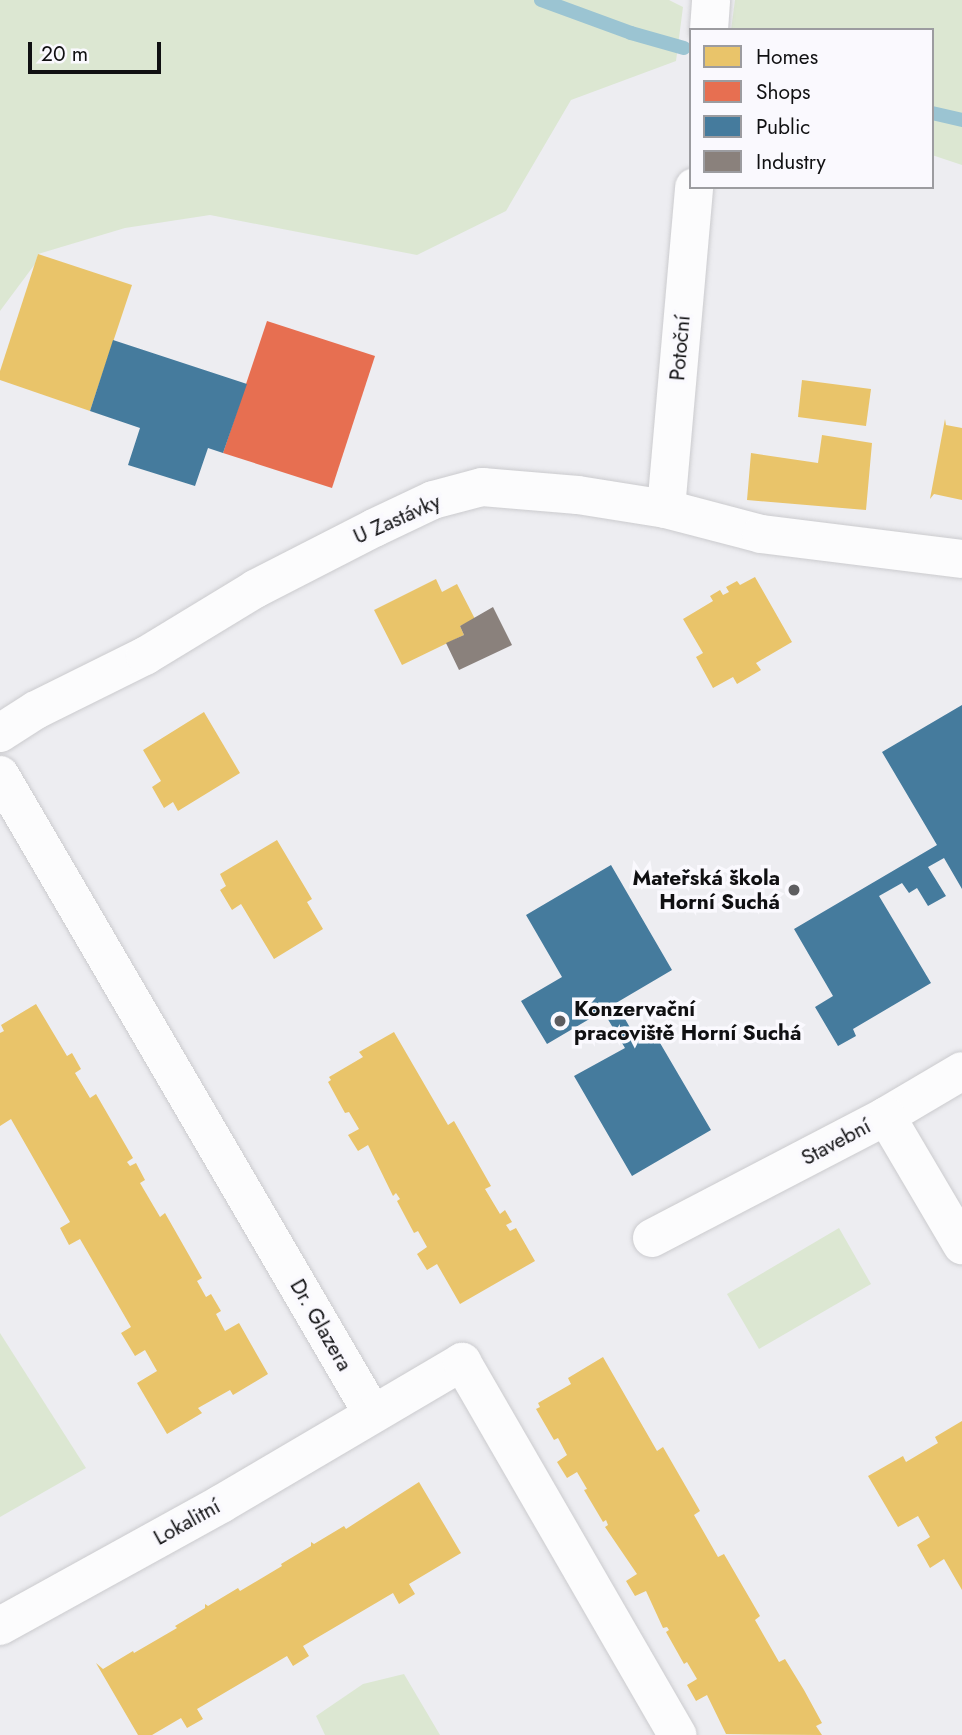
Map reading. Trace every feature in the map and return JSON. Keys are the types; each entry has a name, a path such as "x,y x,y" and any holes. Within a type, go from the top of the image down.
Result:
{"street":[{"path":"709,28 711,0"},
{"name":"Potoční","path":"666,509 694,189"},
{"name":"U Zastávky","path":"0,733 36,710 145,656 255,589 433,500 482,487 578,495 666,509 761,534 962,559"},
{"name":"Dr. Glazera","path":"0,775 372,1413"},
{"path":"886,1116 962,1070"},
{"name":"Stavební","path":"652,1238 886,1116 962,1245"},
{"path":"372,1413 462,1362 677,1735"},
{"name":"Lokalitní","path":"0,1626 221,1504 372,1413"}],"green space":[{"path":"0,0 669,0 683,7 676,61 571,100 506,211 417,255 210,215 125,228 38,254 35,264 0,311"},
{"path":"735,0 962,0 962,165 934,156 934,28 731,28"},
{"path":"839,1228 871,1284 759,1349 727,1294"},
{"path":"0,1333 86,1468 0,1517"},
{"path":"404,1674 440,1735 325,1735 316,1716 363,1684"}],"building: Homes":[{"path":"38,254 132,285 90,411 0,380 0,371"},
{"path":"802,380 871,389 866,426 798,417"},
{"path":"945,419 946,425 962,428 962,500 934,494 930,499"},
{"path":"822,435 872,443 866,510 747,500 751,453 818,463"},
{"path":"755,577 792,642 756,663 761,670 737,684 733,677 713,688 696,657 703,653 683,619 713,601 710,596 720,590 723,595 729,592 726,587 737,581 740,585"},
{"path":"436,579 442,592 457,584 475,619 460,626 464,635 402,665 374,610"},
{"path":"204,712 240,773 178,811 173,802 164,808 152,787 161,781 143,750"},
{"path":"277,840 312,899 307,902 323,929 274,959 241,904 232,910 220,890 226,886 220,874"},
{"path":"36,1004 67,1056 72,1053 81,1069 75,1073 90,1098 96,1094 133,1158 127,1162 130,1166 136,1163 145,1180 140,1183 160,1217 165,1213 202,1278 197,1281 206,1297 211,1294 221,1311 216,1314 225,1331 239,1323 268,1374 233,1395 230,1390 198,1408 202,1413 167,1434 137,1383 157,1371 145,1350 135,1356 121,1333 131,1327 80,1239 69,1245 60,1228 70,1222 11,1119 0,1126 0,1033 4,1031 1,1025"},
{"path":"394,1032 448,1125 454,1121 491,1186 485,1189 500,1214 505,1210 512,1222 506,1225 510,1231 516,1228 535,1261 460,1304 437,1264 427,1270 417,1254 427,1247 418,1231 414,1233 397,1201 400,1199 396,1193 393,1196 368,1145 358,1151 348,1135 359,1129 349,1112 345,1113 328,1082 331,1080 329,1077 363,1057 359,1052"},
{"path":"603,1357 657,1451 663,1447 700,1511 694,1515 718,1557 724,1554 760,1616 755,1620 779,1662 785,1659 804,1690 822,1723 816,1726 822,1735 726,1734 707,1695 696,1701 687,1685 697,1679 687,1662 684,1664 666,1632 669,1630 667,1627 663,1628 646,1591 635,1596 626,1581 637,1574 605,1527 608,1525 606,1520 603,1522 577,1472 567,1478 557,1462 567,1455 558,1438 554,1440 536,1409 540,1407 538,1403 571,1384 568,1378"},
{"path":"962,1421 962,1590 944,1559 930,1568 917,1545 930,1537 918,1516 898,1527 868,1476 903,1456 906,1462 938,1443 935,1437"},
{"path":"419,1482 461,1553 409,1584 415,1594 399,1604 393,1593 303,1646 309,1656 293,1666 287,1656 197,1709 203,1719 187,1728 181,1718 152,1735 138,1735 96,1663 103,1669 133,1651 134,1653 177,1628 175,1626 205,1608 205,1604 208,1606 238,1588 240,1591 311,1546 311,1542 314,1544 344,1526 346,1529"}],"building: Shops":[{"path":"267,321 375,356 332,488 223,453"}],"building: Public":[{"path":"113,340 247,384 223,453 208,448 195,486 128,465 140,428 90,411"},
{"path":"962,705 962,889 944,858 928,867 946,896 928,906 917,888 909,893 902,883 879,896 931,983 853,1029 856,1036 838,1046 815,1007 833,996 794,929 937,845 882,752"},
{"name":"Konzervační pracoviště Horní Suchá","path":"611,865 672,970 616,1003 637,1040 653,1031 711,1130 632,1176 574,1076 625,1048 603,1011 547,1044 521,1001 562,977 526,915"}],"building: Industry":[{"path":"493,607 512,645 459,670 446,643 464,635 460,626"}],"waterway":[{"path":"541,0 631,33 684,48"},
{"path":"934,113 962,120"}],"place":[{"name":"Mateřská škola Horní Suchá","path":"794,890"},
{"name":"Konzervační pracoviště Horní Suchá","path":"560,1021"}]}
